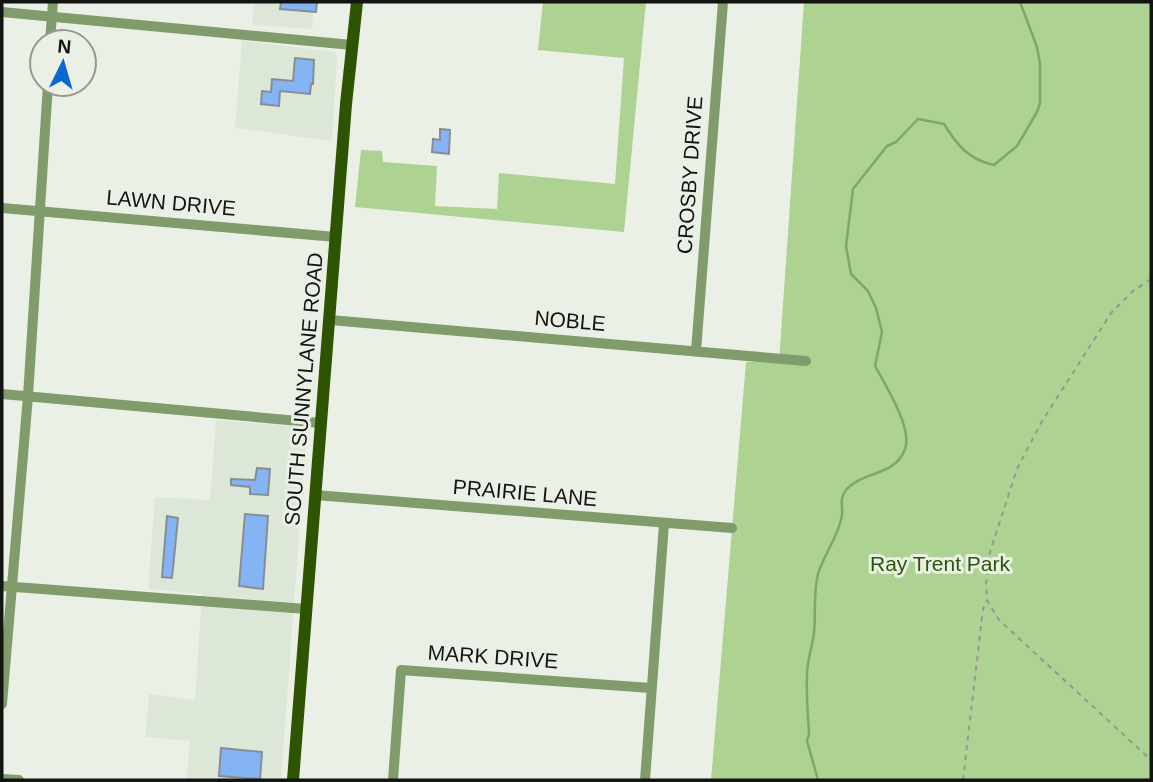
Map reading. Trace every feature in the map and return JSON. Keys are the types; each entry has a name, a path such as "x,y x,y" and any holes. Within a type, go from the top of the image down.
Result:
{"main road":[{"name":"SOUTH SUNNYLANE ROAD","path":"293,780 357,2"}],"street":[{"path":"51,28 53,2"},
{"name":"CROSBY DRIVE","path":"696,351 723,2"},
{"path":"2,12 352,45"},
{"path":"2,704 7,586 28,396 47,98"},
{"name":"LAWN DRIVE","path":"2,208 336,237"},
{"name":"NOBLE","path":"330,320 806,361"},
{"path":"2,394 321,423"},
{"name":"PRAIRIE LANE","path":"315,495 732,528"},
{"path":"645,780 664,524"},
{"path":"7,586 306,609"},
{"name":"MARK DRIVE","path":"393,780 401,670 651,688"},
{"path":"2,779 19,780"}],"path":[{"path":"1151,279 1133,291 1111,313 1041,423 1023,457 990,552 986,584 987,600 999,620 1151,760"},
{"path":"963,780 983,609 987,600"}],"shaded area":[{"path":"254,2 281,2 281,9 313,12 312,29 252,25"},
{"path":"242,40 334,52 337,56 332,141 235,128"},
{"path":"216,420 307,427 281,780 186,780 190,741 145,737 149,694 195,700 202,594 148,589 155,497 210,500"}],"green space":[{"path":"543,2 646,2 624,232 355,207 361,150 382,151 383,162 437,166 435,206 497,209 499,173 615,184 624,58 538,50"},
{"name":"Ray Trent Park","path":"804,2 1151,2 1151,780 711,780 746,362 779,362"}],"building":[{"path":"281,2 317,2 316,12 280,9"},
{"path":"295,58 314,60 310,94 280,91 279,106 261,104 262,91 271,92 272,79 293,81"},
{"path":"440,129 450,130 449,154 432,152 433,139 440,140"},
{"path":"257,468 270,469 268,495 250,494 250,487 231,485 231,479 255,480"},
{"path":"245,514 268,516 263,589 239,586"},
{"path":"167,516 178,518 172,578 162,577"},
{"path":"221,748 262,752 260,779 219,776"}],"waterway":[{"path":"818,780 807,741 808,664 814,633 818,574 840,523 844,493 861,479 894,464 901,458 906,440 897,407 875,366 882,332 876,308 868,291 851,274 846,246 853,189 887,146 896,142 918,119 944,124 964,151 985,163 994,165 1017,146 1040,103 1037,47 1020,2"}]}
